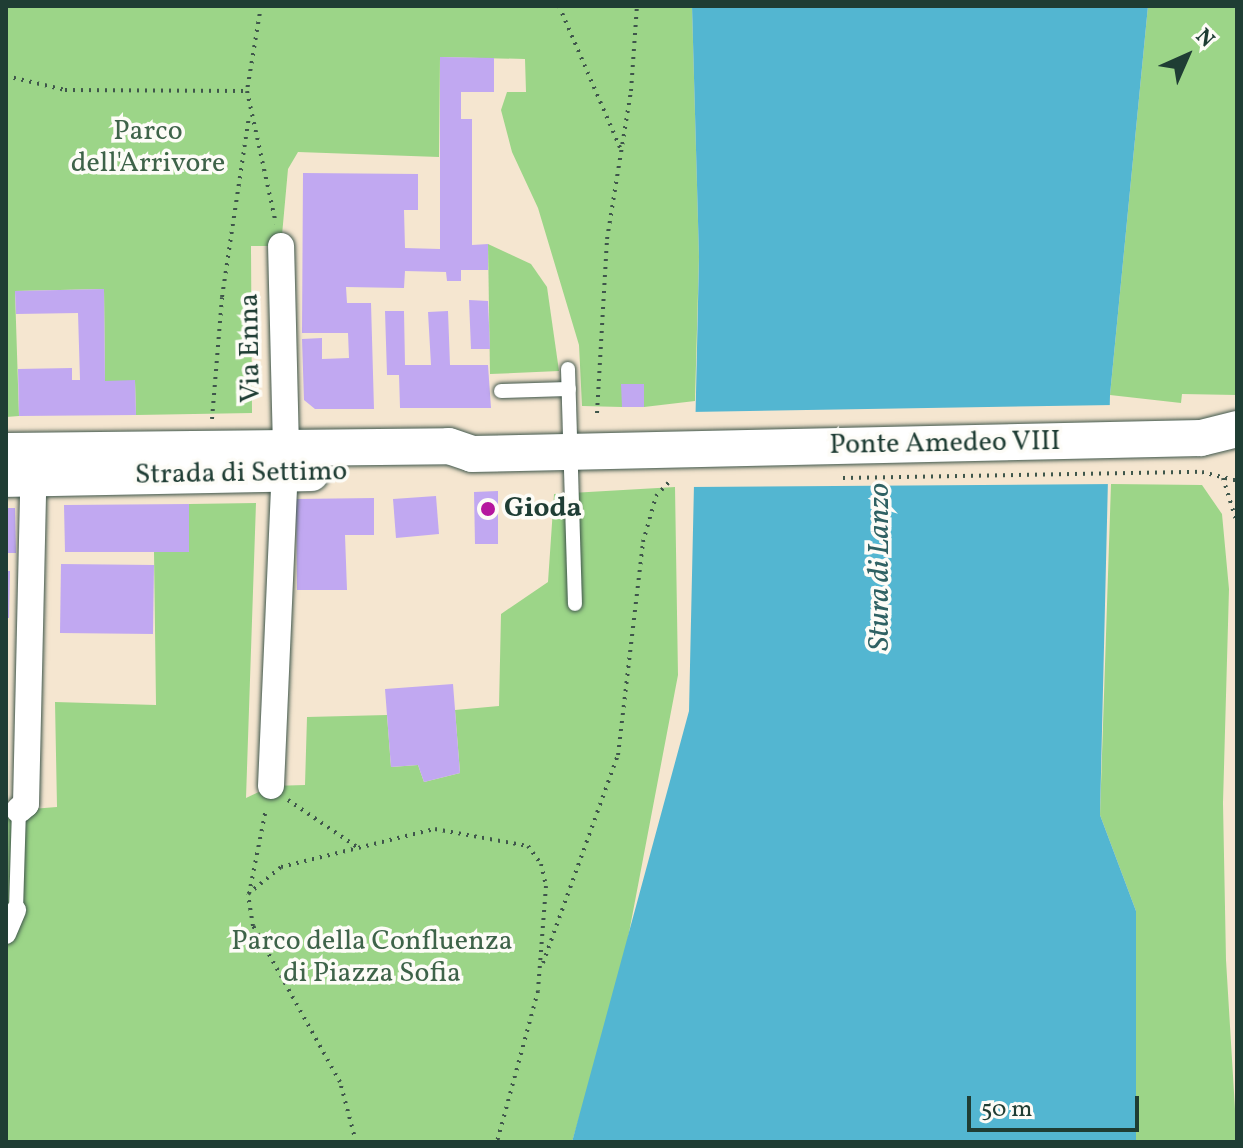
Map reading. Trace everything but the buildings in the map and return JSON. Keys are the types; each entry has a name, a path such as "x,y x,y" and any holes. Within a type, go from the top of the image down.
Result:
{"main road":[{"name":"Strada di Settimo","path":"20,465 285,461 449,446 472,454 688,450"},
{"name":"Ponte Amedeo VIII","path":"688,450 1218,450"}],"street":[{"name":"Via Enna","path":"271,786 285,461 281,246"},
{"path":"19,810 26,804 20,465"},
{"path":"6,934 16,910"}],"lane":[{"path":"568,369 575,604"},
{"path":"501,391 569,389"},
{"path":"16,910 19,810"}],"path":[{"path":"261,6 247,91 249,116 281,246"},
{"path":"559,6 623,155"},
{"path":"597,413 607,239 623,155 637,6"},
{"path":"6,76 65,90 247,91"},
{"path":"211,419 222,297 249,116"},
{"path":"828,478 1218,450"},
{"path":"1218,450 1237,481"},
{"path":"1218,450 1237,523"},
{"path":"497,1142 543,963 618,755 643,542 665,482"},
{"path":"1237,686 1237,871"},
{"path":"356,1142 340,1082 253,926 248,894 271,786 311,820 359,848"},
{"path":"248,894 281,867 435,829 528,846 541,864 546,886 543,963"}],"green space":[{"name":"Parco dell'Arrivore","path":"6,6 692,6 699,257 695,401 644,407 643,384 622,384 622,407 582,406 579,345 538,208 512,152 501,110 507,92 526,92 525,59 440,57 439,157 298,152 288,169 281,246 251,246 252,413 136,415 135,381 105,381 104,289 15,291 19,416 6,417"},
{"path":"1148,6 1237,6 1237,395 1182,394 1181,403 1110,395"},
{"path":"488,244 531,264 547,287 559,371 490,374"},
{"path":"1111,484 1202,485 1222,514 1229,589 1223,803 1226,960 1237,1142 1136,1142 1136,911 1100,815"},
{"name":"Parco della Confluenza di Piazza Sofia","path":"675,487 678,675 620,980 572,1142 6,1142 6,811 57,807 55,702 156,705 154,552 189,504 256,503 246,798 271,786 305,785 307,717 387,715 391,767 418,765 424,782 460,773 455,710 499,706 501,614 548,582 554,494"}],"water":[{"name":"Stura di Lanzo","path":"692,6 1148,6 1110,395 1100,815 1136,911 1136,1142 572,1142 689,711 699,257"}],"pier":[{"path":"1114,405 1115,484 689,487 690,412"}],"place":[{"name":"Gioda","path":"488,509"}]}
